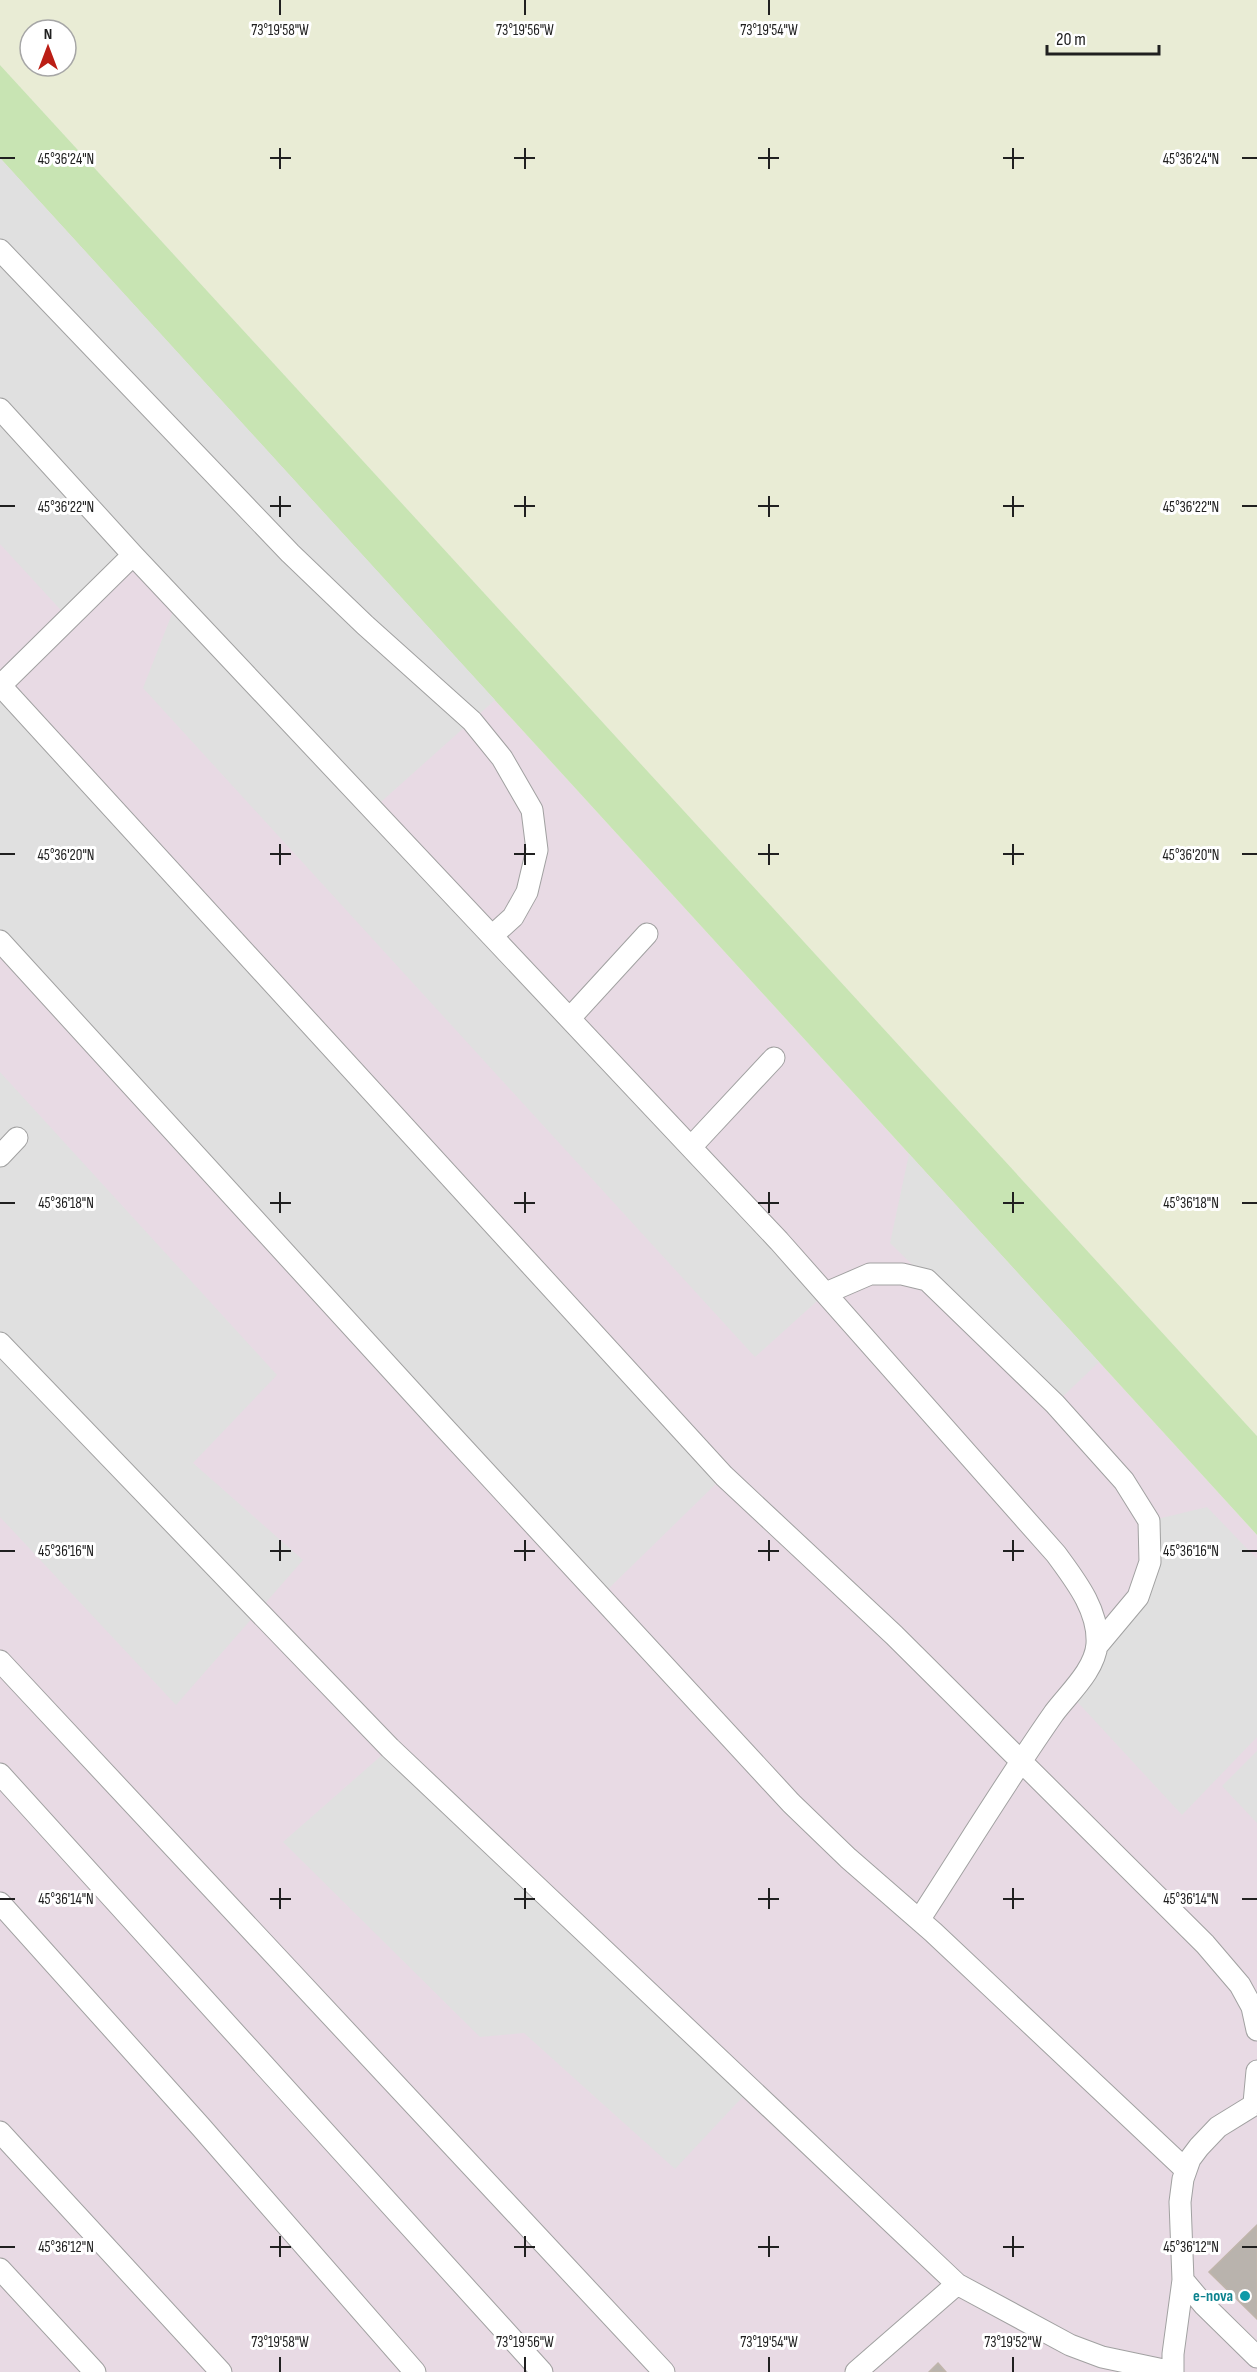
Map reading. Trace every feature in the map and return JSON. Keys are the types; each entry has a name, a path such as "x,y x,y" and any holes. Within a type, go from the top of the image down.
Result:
{"lane":[{"path":"0,250 290,553 365,625 472,721 502,758 532,810 537,850 527,892 513,917 492,936"},
{"path":"0,409 133,555 826,1293 1056,1554 1077,1583 1089,1607 1096,1628 1097,1646"},
{"path":"133,555 0,686 724,1476 886,1627 1205,1944 1240,1985 1252,2007 1257,2030"},
{"path":"570,1018 647,934"},
{"path":"0,941 791,1803 1186,2170"},
{"path":"691,1147 774,1058"},
{"path":"0,1156 17,1138"},
{"path":"826,1293 870,1274 903,1274 927,1280 1055,1404 1124,1481 1149,1521 1150,1562 1138,1597 1097,1646 1090,1666 1054,1714 919,1920"},
{"path":"0,1343 390,1748 957,2284 1070,2345 1102,2356 1173,2372 1173,2354 1183,2280 1180,2202 1186,2170 1190,2159 1218,2127 1256,2103 1257,2071"},
{"path":"0,1661 664,2372"},
{"path":"0,1774 542,2372"},
{"path":"0,1903 201,2127 415,2372"},
{"path":"0,2132 221,2372"},
{"path":"0,2269 95,2372"},
{"path":"1183,2280 1204,2305 1257,2357"},
{"path":"856,2372 957,2284"}],"shaded area":[{"path":"0,158 1257,1535 1257,2372 0,2372"},
{"path":"0,158 495,700 373,809 826,1293 755,1357 143,688 177,601 133,555 69,619 0,544"},
{"path":"0,686 724,1476 600,1597 0,941"},
{"path":"0,1072 277,1375 193,1463 303,1560 176,1705 0,1517"},
{"path":"909,1154 1099,1362 1055,1404 890,1243"},
{"path":"1207,1507 1257,1559 1257,1737 1182,1815 1070,1694 1138,1597 1149,1521"},
{"path":"390,1748 751,2088 675,2169 524,2033 480,2037 283,1842"},
{"path":"1257,1751 1257,1823 1222,1786"}],"green space":[{"path":"0,0 1257,0 1257,1436 0,65"},
{"path":"0,65 1257,1436 1257,1535 0,158"}],"building":[{"name":"e-nova","path":"1257,2225 1257,2319 1209,2272"},
{"path":"938,2363 946,2372 929,2372"}],"place":[{"name":"e-nova","path":"1245,2296"}]}
